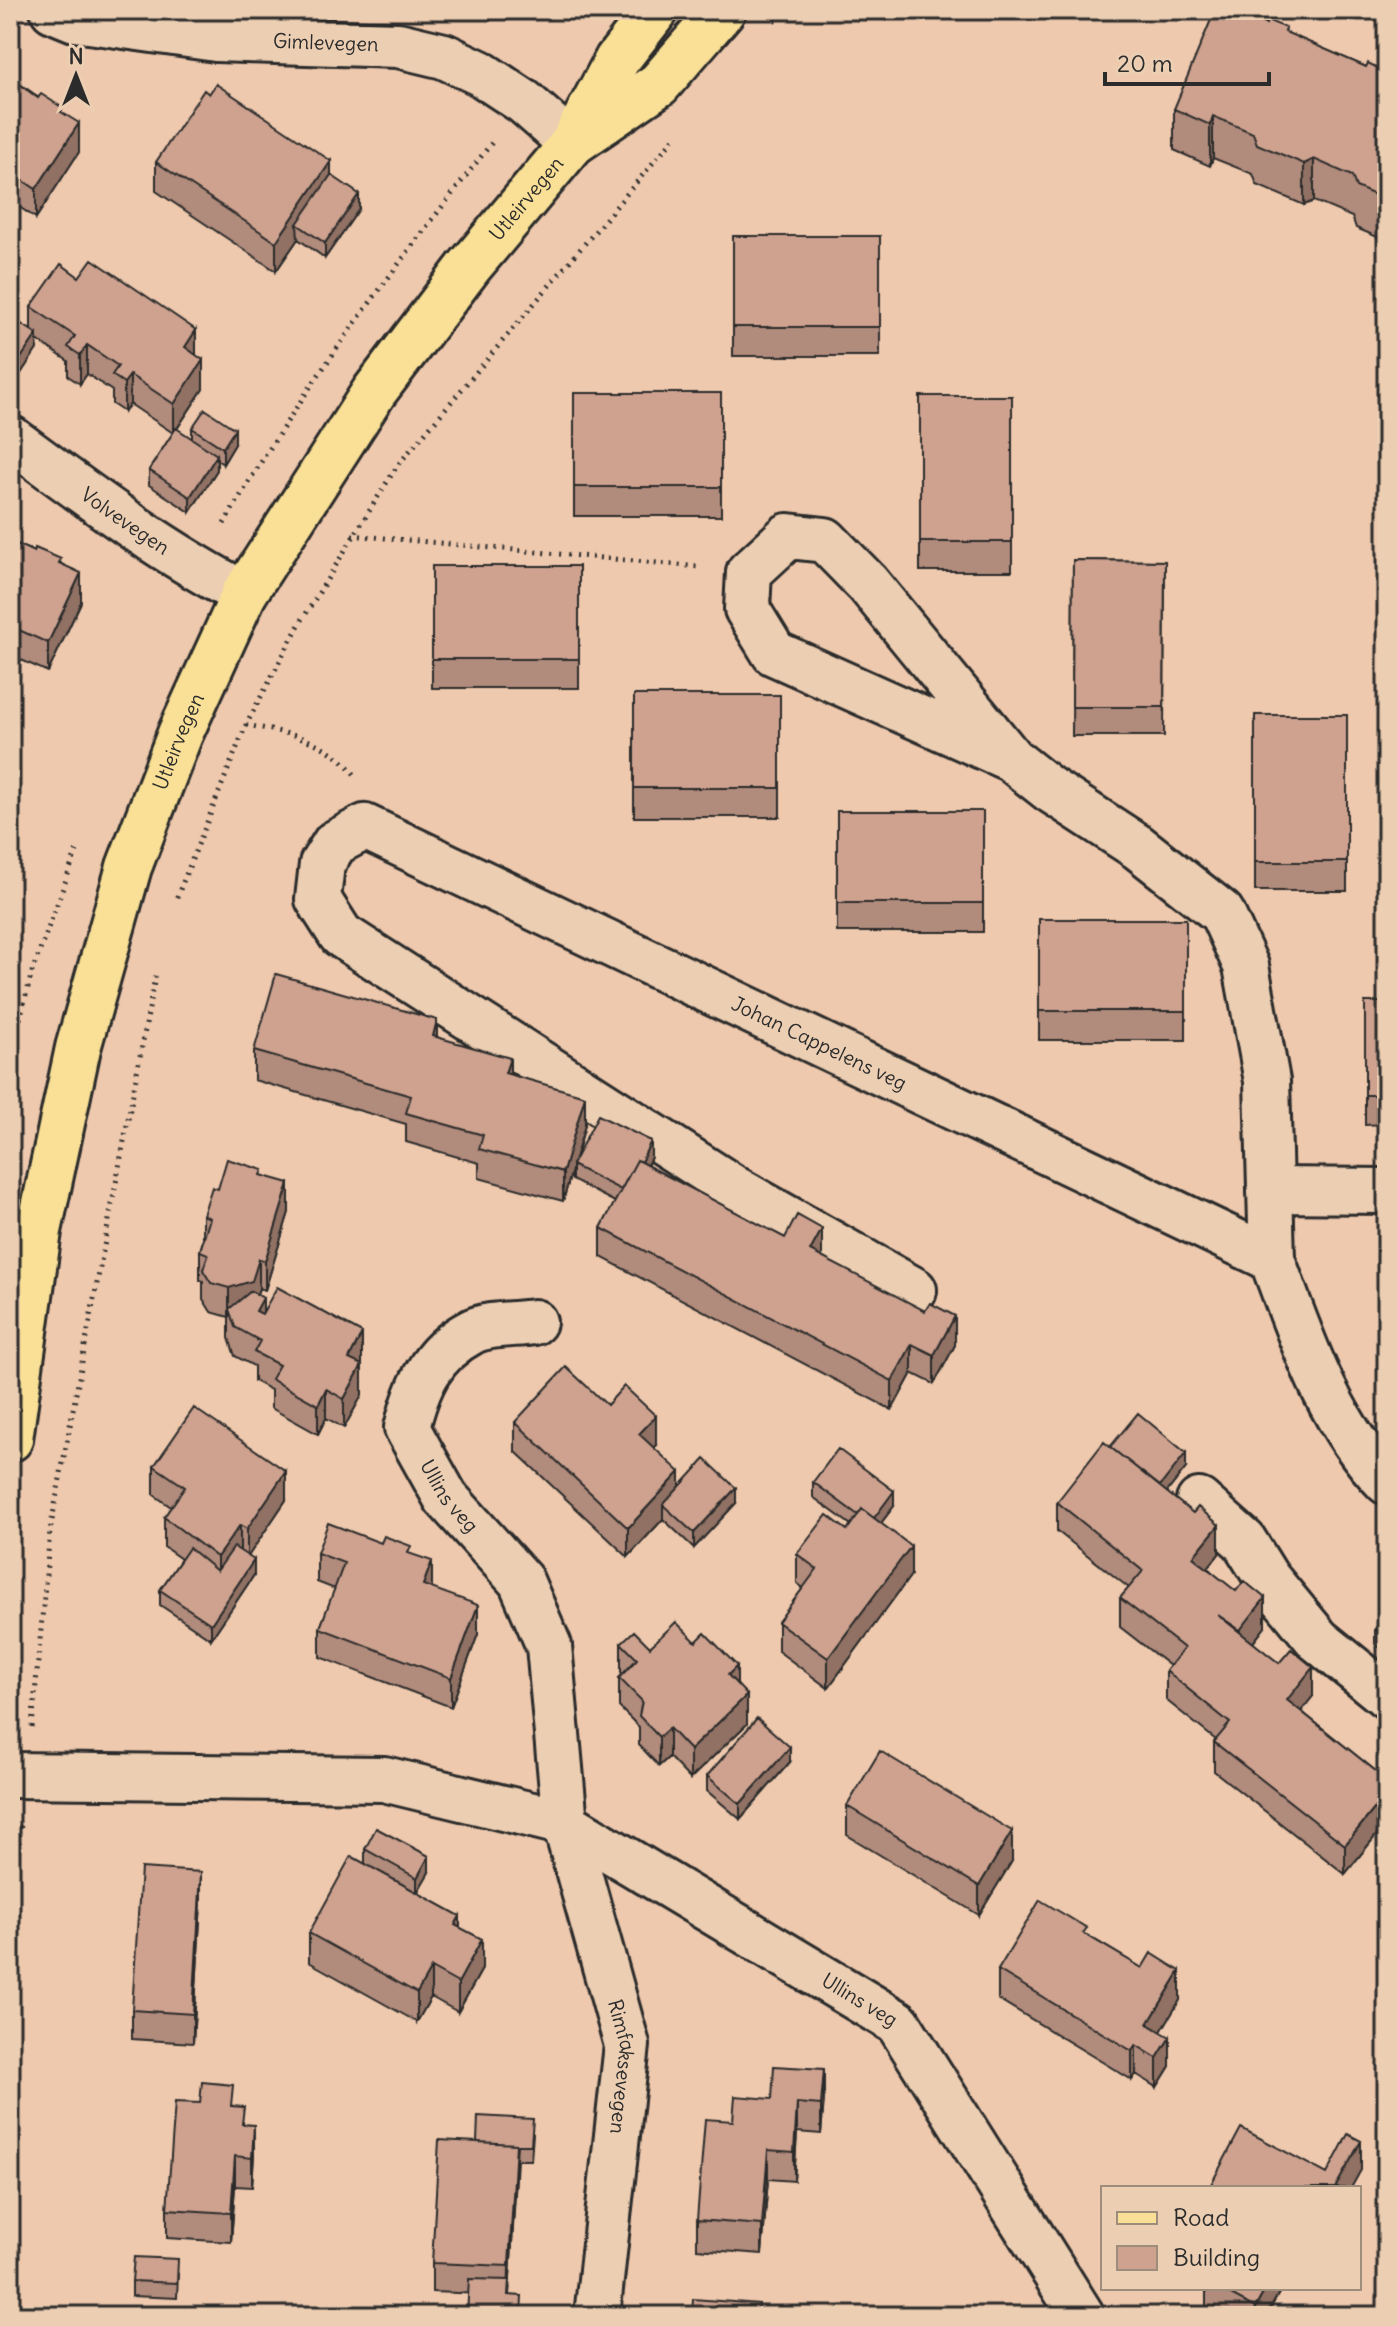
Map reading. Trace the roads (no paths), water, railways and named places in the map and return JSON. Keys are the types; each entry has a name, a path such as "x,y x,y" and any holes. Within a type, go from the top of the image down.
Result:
{"main road":[{"name":"Utleirvegen","path":"10,1439 39,1231 102,955 129,867 180,734 244,594 374,392 469,267 572,144 617,60 656,10"},
{"name":"Utleirvegen","path":"572,144 659,84 723,10"}],"street":[{"name":"Gimlevegen","path":"53,10 75,19 216,39 398,45 444,56 480,73 524,102 572,144"},
{"name":"Volvevegen","path":"10,438 123,521 198,571 244,594"},
{"path":"1011,759 774,653 747,609 749,572 788,536 825,540 868,584 1011,759 1049,789 1138,847 1222,913 1246,966 1267,1081 1272,1259 1313,1369 1369,1464 1387,1482"},
{"name":"Johan Cappelens veg","path":"914,1290 737,1190 341,935 318,899 322,864 335,843 365,827 1272,1259"},
{"path":"1270,1190 1387,1191"},
{"name":"Ullins veg","path":"534,1322 473,1330 430,1363 414,1398 407,1428 446,1498 521,1581 549,1646 565,1823"},
{"path":"1199,1501 1244,1541 1267,1578 1318,1640 1387,1696"},
{"name":"Ullins veg","path":"10,1775 384,1779 565,1823 898,2023 1082,2316"},
{"name":"Rimfaksevegen","path":"565,1823 627,2045 597,2316"}]}
